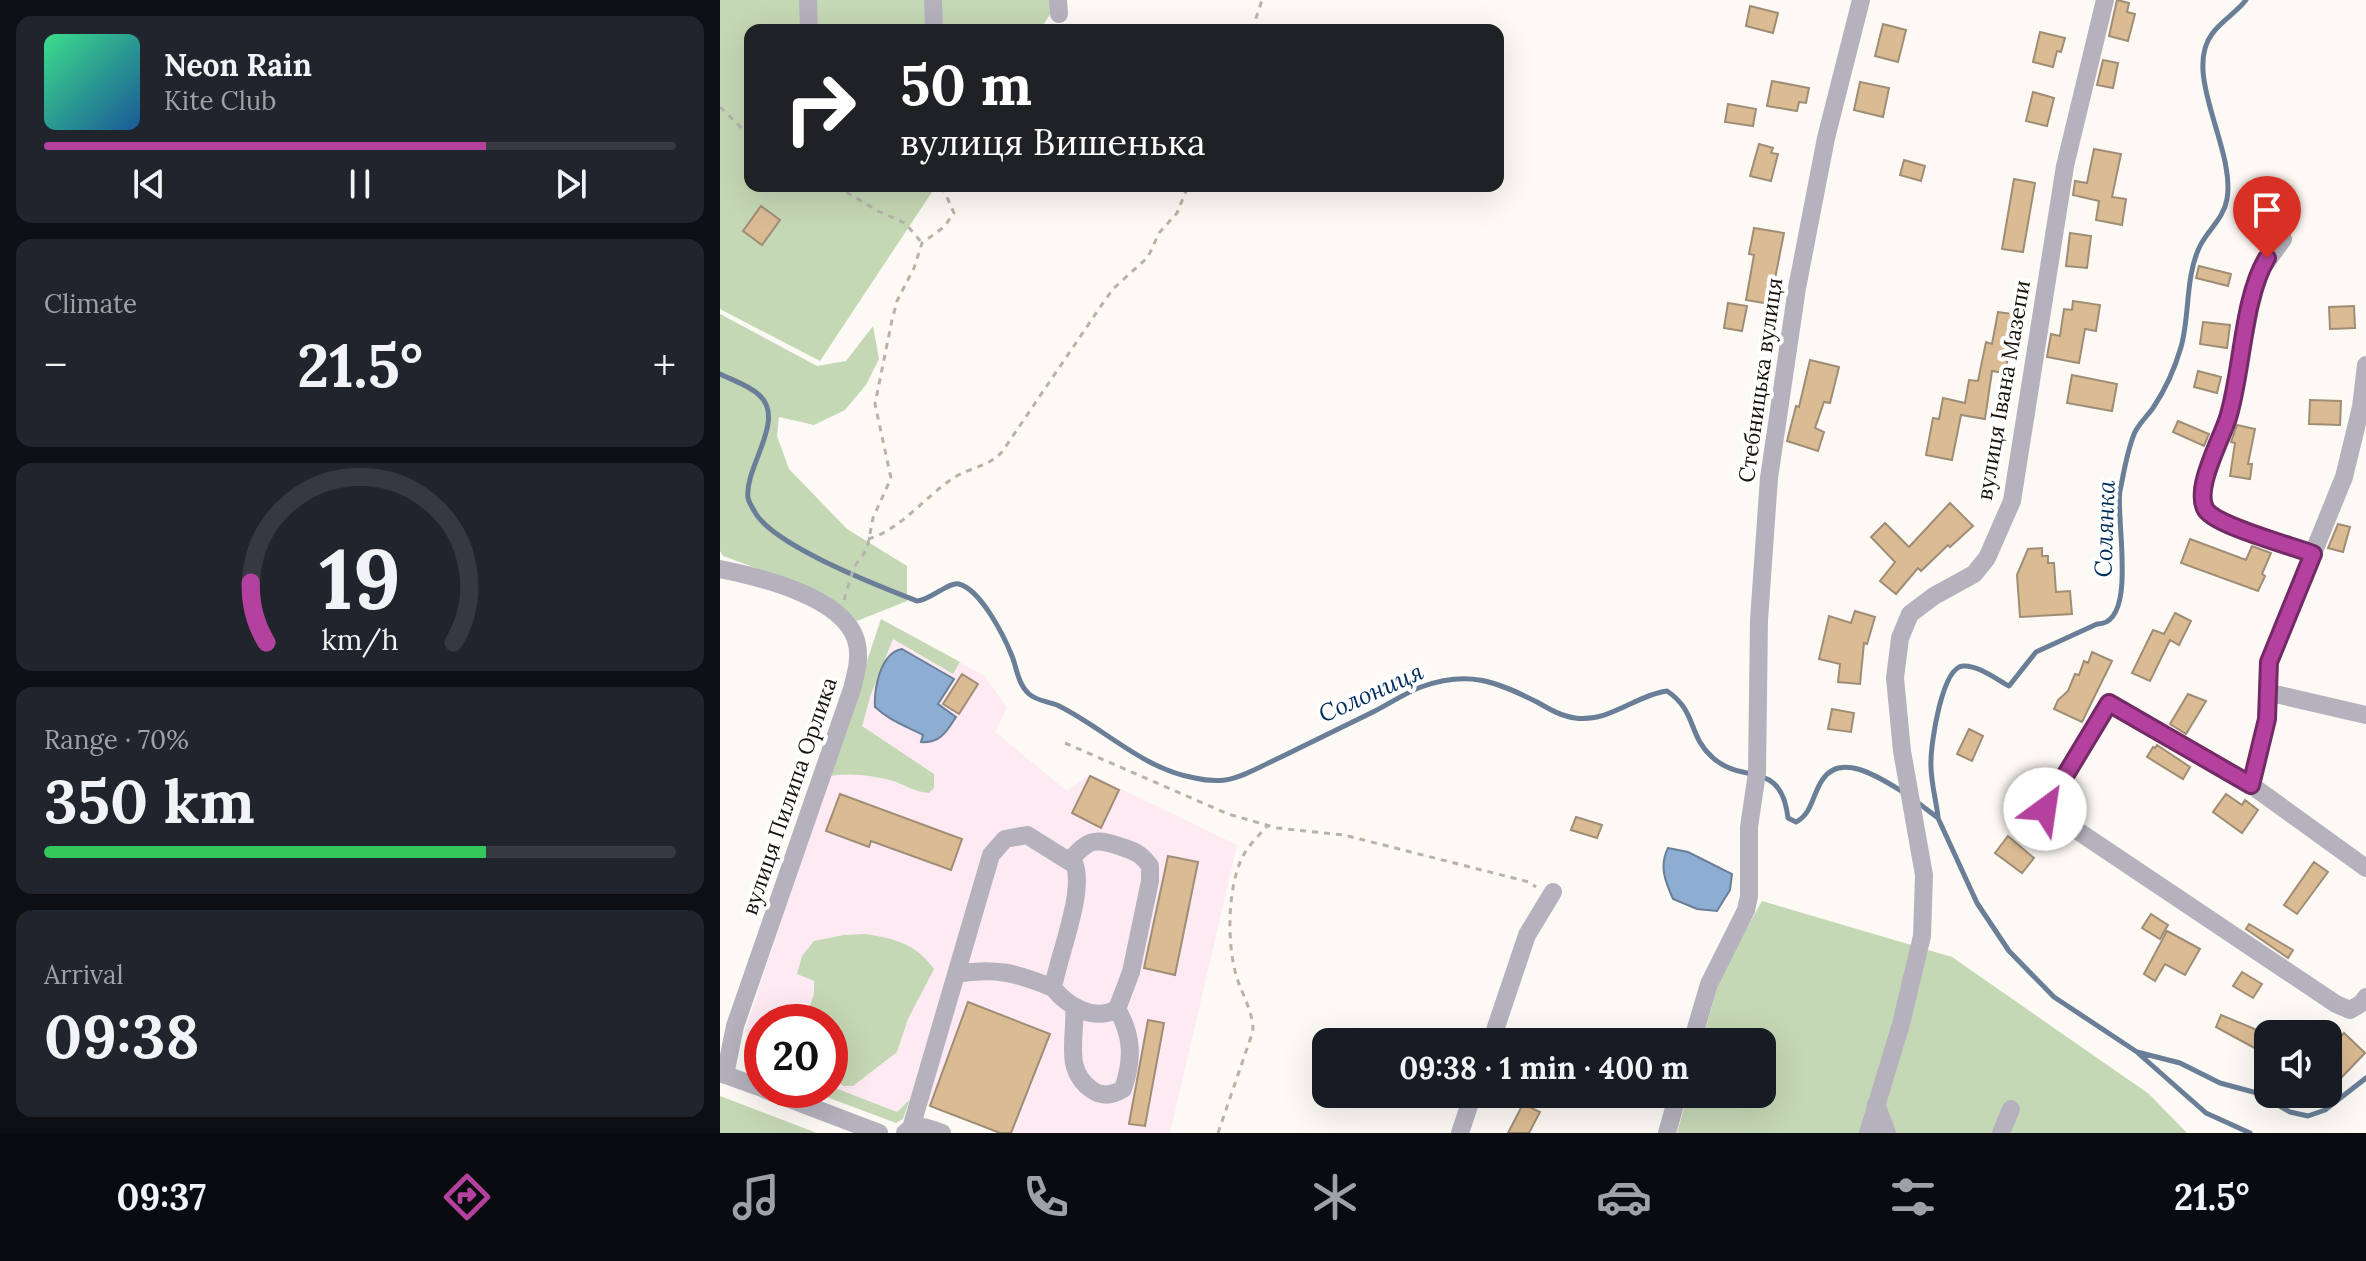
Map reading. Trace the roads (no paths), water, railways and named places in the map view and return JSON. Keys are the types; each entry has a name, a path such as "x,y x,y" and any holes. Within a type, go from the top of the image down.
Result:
{"street":[{"path":"808,0 809,24"},
{"path":"933,0 934,24"},
{"name":"Стебницька вулиця","path":"1696,1028 1709,984 1746,910 1749,896 1749,827 1757,773 1759,620 1769,478 1797,288 1826,138 1861,0"},
{"name":"вулиця Івана Мазепи","path":"1868,1133 1901,1024 1922,936 1924,875 1909,796 1895,678 1900,638 1910,614 1934,596 1974,574 1987,558 2012,501 2065,166 2105,0"},
{"path":"2283,239 2260,271 2231,407 2202,489 2202,501 2206,510 2219,522 2313,554"},
{"path":"2251,785 2267,719 2269,662 2344,477 2361,407 2366,365"},
{"name":"вулиця Пилипа Орлика","path":"720,569 760,577 829,607 848,622 857,642 859,661 852,689 728,1021 722,1074"},
{"path":"2267,692 2366,715"},
{"path":"2366,868 2251,785 2109,703 2045,809 2336,1004 2350,1010 2366,997"},
{"path":"908,1130 991,855 996,846 1013,835 1027,835 1070,860 1078,875 1078,889 1053,988"},
{"path":"956,974 981,969 999,970 1025,976 1053,988 1065,1002 1097,1014 1117,1009 1131,972 1150,881 1150,866 1133,849 1096,840 1084,845 1070,860"},
{"path":"1496,1028 1527,935 1550,895"},
{"path":"1074,1006 1073,1062 1080,1078 1098,1094 1114,1094 1123,1089 1128,1076 1128,1028 1117,1009"},
{"path":"722,1074 744,1082"},
{"path":"1876,1104 1887,1133"},
{"path":"814,1108 879,1133"},
{"path":"1460,1133 1468,1108"},
{"path":"1667,1133 1674,1108"},
{"path":"2001,1133 2011,1109"},
{"path":"908,1130 923,1126 942,1133"}],"water":[{"path":"902,649 954,679 938,704 956,717 946,732 933,741 921,742 923,735 892,720 875,707 877,682 884,664 894,652"},
{"path":"1668,848 1688,852 1732,874 1730,890 1717,911 1697,909 1673,899 1664,874"}],"waterway":[{"name":"Солянка","path":"1938,817 1931,768 1933,739 1939,707 1949,679 1956,670 1963,666 1975,668 2009,686 2036,652 2110,620 2118,607 2122,567 2119,504 2128,454 2135,432 2166,386 2176,363 2184,335 2195,258 2203,240 2223,212 2227,199 2228,179 2224,158 2206,91 2204,51 2216,29 2246,0"},
{"name":"Солониця","path":"720,374 745,385 766,404 769,416 767,429 752,472 748,498 767,527 830,564 917,601 955,584 967,588 998,626 1020,681 1029,694 1074,714 1140,757 1176,773 1214,780 1239,776 1415,689 1453,679 1467,679 1508,688 1555,712 1575,718 1611,713 1667,691 1683,707 1704,749 1724,765 1769,780 1778,787 1788,818 1796,822 1809,808 1823,779 1831,771 1841,768 1863,770 1903,792"},
{"name":"Солониця","path":"1917,802 1938,818 1977,903 2009,951 2054,997 2137,1052 2180,1063 2220,1083 2257,1093 2290,1112 2308,1116 2325,1110 2366,1078"},
{"path":"2138,1053 2206,1113 2250,1133"}]}
